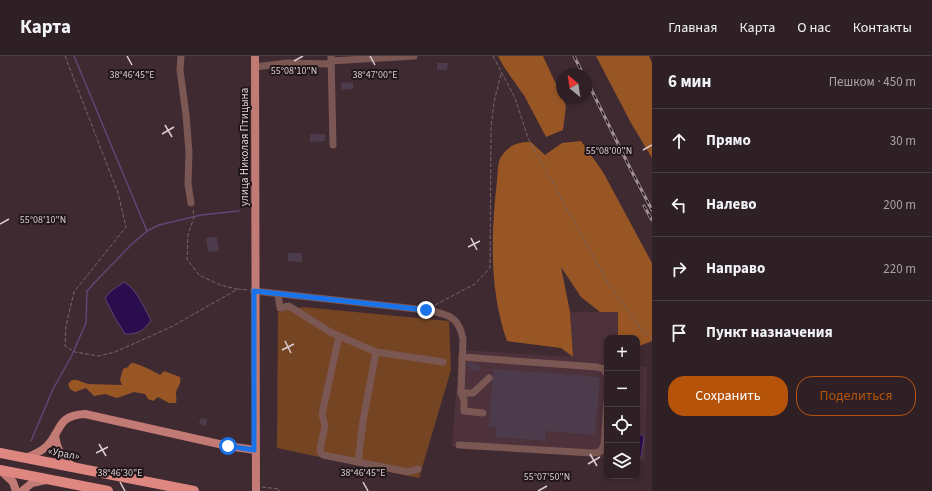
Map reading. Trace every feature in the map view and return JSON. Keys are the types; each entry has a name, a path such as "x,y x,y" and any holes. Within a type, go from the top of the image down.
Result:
{"highway":[{"name":"«Урал»","path":"0,453 194,491"},
{"path":"0,470 108,491"}],"main road":[{"name":"улица Николая Птицына","path":"255,56 254,450 256,489"},
{"path":"25,458 40,452 46,447 61,423 66,418 75,414 85,414 228,446 254,450"},
{"path":"55,434 56,444 61,455 74,468"},
{"path":"0,470 13,482 16,491"},
{"path":"22,491 32,483 48,479"}],"street":[{"path":"181,56 180,70 186,115 189,152 188,184 191,204"},
{"path":"255,67 287,63 414,56"},
{"path":"331,60 334,145"},
{"path":"254,291 426,310 448,315 455,319 462,332 461,393 464,400 464,411 483,413"},
{"path":"278,294 280,308 289,306 330,332 376,352 443,362"},
{"path":"339,336 322,414 325,426 320,449 323,455 408,472 418,469"},
{"path":"358,462 363,421 376,352"},
{"path":"462,354 597,368 604,369 605,371"},
{"path":"461,393 473,393 489,378"},
{"path":"458,445 593,453 600,452 604,443"}],"path":[{"path":"65,56 118,193 126,227 74,292 66,326 64,346 75,352 99,356 115,352 171,327 238,289"},
{"path":"493,56 515,98 528,138 609,285 642,330 652,338"},
{"path":"426,310 475,284 490,268 491,128 494,102 501,73"},
{"path":"193,214 194,217 188,235 187,259 199,274 220,285 254,291"},
{"path":"256,489 279,489 279,491"}],"shaded area":[{"path":"498,56 543,56 556,84 556,104 565,104 566,106 563,130 546,137 525,97"},
{"path":"596,56 649,56 652,63 652,158 631,123"},
{"path":"581,141 603,172 652,263 652,341 640,346 640,335 618,335 618,312 600,312 581,297 561,267 570,312 573,357 561,348 507,341 497,302 493,261 494,221 499,162 501,157 510,147 517,144 531,142 545,155 562,143"},
{"path":"124,282 133,289 151,320 146,327 133,334 125,334 105,298 111,291"},
{"path":"303,307 449,321 451,370 419,478 277,448 278,312"},
{"path":"570,312 618,312 618,335 604,335 604,458 452,446 459,351 573,357"},
{"path":"131,363 150,369 160,375 164,371 180,377 180,382 176,393 176,403 169,403 158,397 153,401 148,399 145,394 134,392 117,398 105,394 94,396 86,388 75,392 70,389 68,384 72,380 77,380 88,384 122,385 120,380 123,369 128,367"},
{"path":"640,366 647,367 645,461 640,460 644,437 640,436"},
{"path":"640,434 644,437 640,457"}],"building":[{"path":"437,63 448,63 447,70 437,70"},
{"path":"353,82 353,89 341,90 341,83"},
{"path":"310,134 325,134 325,141 310,142"},
{"path":"217,237 219,251 208,252 206,238"},
{"path":"288,253 302,253 302,262 288,261"},
{"path":"468,362 473,362 473,364 480,365 480,370 470,370 470,367 468,367"},
{"path":"493,369 600,377 595,435 546,431 545,441 495,437 496,427 489,427"},
{"path":"201,418 207,419 206,426 199,424"}],"waterway":[{"path":"74,56 147,231"},
{"path":"31,441 53,389 71,357 86,323 87,291 132,244 147,231 159,225 201,215 239,211"}],"railway":[{"path":"574,56 580,68"},
{"path":"592,91 652,210"},
{"path":"644,206 652,220"}],"route":[{"path":"228,446 254,450 254,291 426,310"}]}
